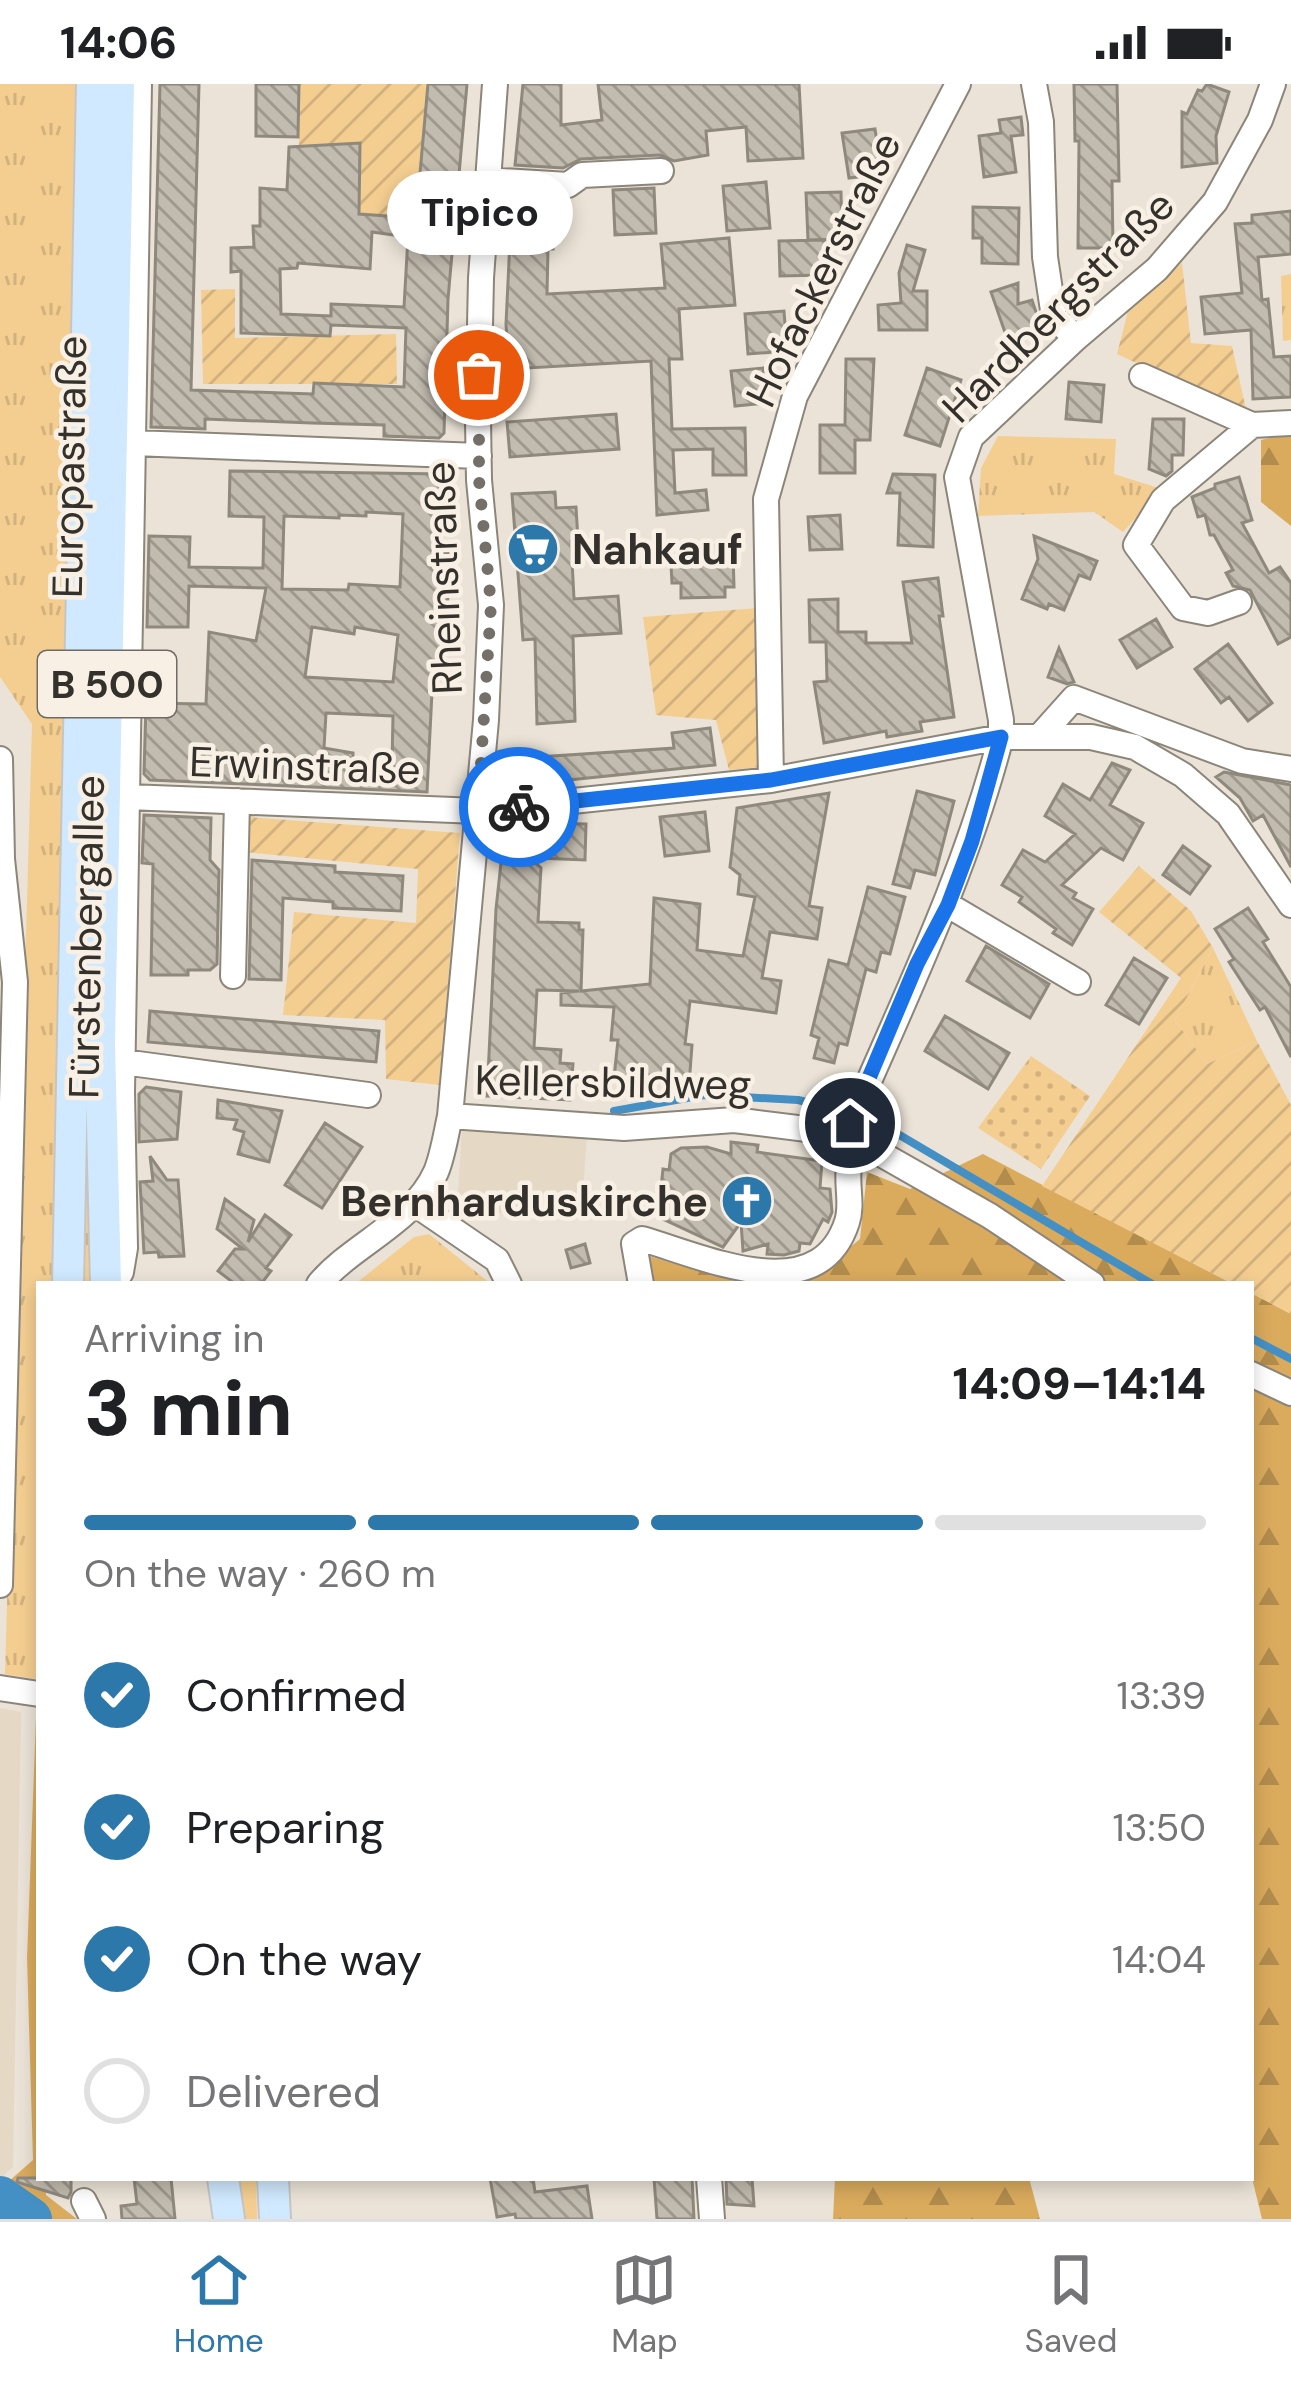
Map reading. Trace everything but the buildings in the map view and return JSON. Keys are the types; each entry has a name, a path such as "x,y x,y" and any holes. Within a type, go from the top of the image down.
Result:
{"main road":[{"name":"Europastraße","path":"68,1281 92,84"},
{"name":"Europastraße","path":"110,1281 100,1044 119,84"},
{"path":"223,2181 229,2219"},
{"path":"273,2181 275,2219"}],"street":[{"name":"Fürstenbergallee","path":"113,1281 121,1272 125,1248 123,1062 139,84"},
{"name":"Rheinstraße","path":"415,1204 437,1169 450,1116 478,811 491,605 479,456 481,287 495,84"},
{"name":"Hofackerstraße","path":"771,780 766,499 796,396 958,84"},
{"path":"1034,84 1041,122 1045,257 1054,316 1076,338"},
{"name":"Hardbergstraße","path":"1001,737 957,477 971,437 1157,269 1215,202 1260,120 1273,84"},
{"path":"487,180 568,185 582,175 661,171"},
{"path":"1142,376 1252,425 1291,423"},
{"path":"1239,602 1208,613 1184,608 1136,545 1162,500 1252,425"},
{"path":"133,443 479,456"},
{"path":"1040,736 1074,698 1242,761 1291,769"},
{"name":"Erwinstraße","path":"128,797 478,811 771,780 1001,737 1091,736 1136,747 1184,775 1228,814 1291,905"},
{"path":"640,1281 634,1244 643,1239 756,1272 805,1271 838,1245 849,1215 853,1125 917,964 948,905 972,841 1001,737"},
{"path":"0,759 2,860 14,982 7,1055 0,1585"},
{"path":"233,976 237,801"},
{"path":"948,905 1078,982"},
{"path":"123,1062 368,1095"},
{"name":"Kellersbildweg","path":"450,1116 623,1129 734,1120 853,1125 1088,1281"},
{"path":"322,1281 415,1204 497,1260 507,1281"},
{"path":"1254,1375 1291,1393"},
{"path":"0,1688 36,1694"},
{"path":"709,2181 712,2219"}],"shaded area":[{"path":"462,1127 587,1136 581,1219 457,1210"},
{"path":"0,1708 21,1712 13,2167 0,2179"}],"green space":[{"path":"0,84 79,84 56,1281 36,1281 36,1679 5,1674 32,724 0,677"},
{"path":"299,84 428,84 416,218 359,213 360,143 299,146"},
{"path":"1182,263 1191,343 1232,346 1247,414 1117,354 1128,311"},
{"path":"1291,274 1291,340 1283,341 1281,276"},
{"path":"235,289 235,338 396,334 397,384 203,384 201,290"},
{"path":"1291,433 1291,526 1261,502 1261,440"},
{"path":"998,436 1116,439 1114,474 1162,489 1123,532 1094,512 978,516 981,468"},
{"path":"757,608 762,767 729,770 716,720 656,715 643,617"},
{"path":"248,817 460,833 440,1085 386,1079 385,1020 283,1015 294,912 416,923 418,869 245,852"},
{"path":"1139,866 1191,911 1213,948 1175,1020 1207,1064 1257,1041 1291,1105 1291,1314 1254,1295 1254,1281 1227,1281 1042,1186 1181,978 1099,912"},
{"path":"1213,948 1257,1041 1207,1064 1175,1020"},
{"path":"1031,1056 1090,1096 1041,1169 978,1128"},
{"path":"86,1079 95,1281 80,1281"},
{"path":"983,1154 1227,1281 776,1281 811,1279 860,1239 867,1172 910,1189"},
{"path":"429,1234 487,1281 359,1281 414,1237"},
{"path":"648,1256 735,1281 640,1281"},
{"path":"1254,1295 1291,1314 1291,2219 1262,2219 1253,2181"},
{"path":"36,1717 36,2181 45,2181 46,2195 77,2219 0,2219 0,2189 33,2160 27,1958"},
{"path":"237,2181 256,2181 257,2219 242,2219"},
{"path":"835,2181 1030,2181 1040,2219 833,2219"}],"waterway":[{"path":"614,1111 704,1095 798,1100 869,1117 1147,1281"},
{"path":"1254,1340 1291,1359"},
{"path":"0,2197 31,2219"}],"way so far":[{"path":"479,375 479,480 491,605 478,811 519,807"}],"place":[{"name":"Tipico","path":"479,375"},
{"name":"Nahkauf","path":"533,549"},
{"name":"Bernharduskirche","path":"747,1201"}],"route":[{"path":"519,807 771,780 1001,737 972,841 948,905 917,964 850,1123"}]}
